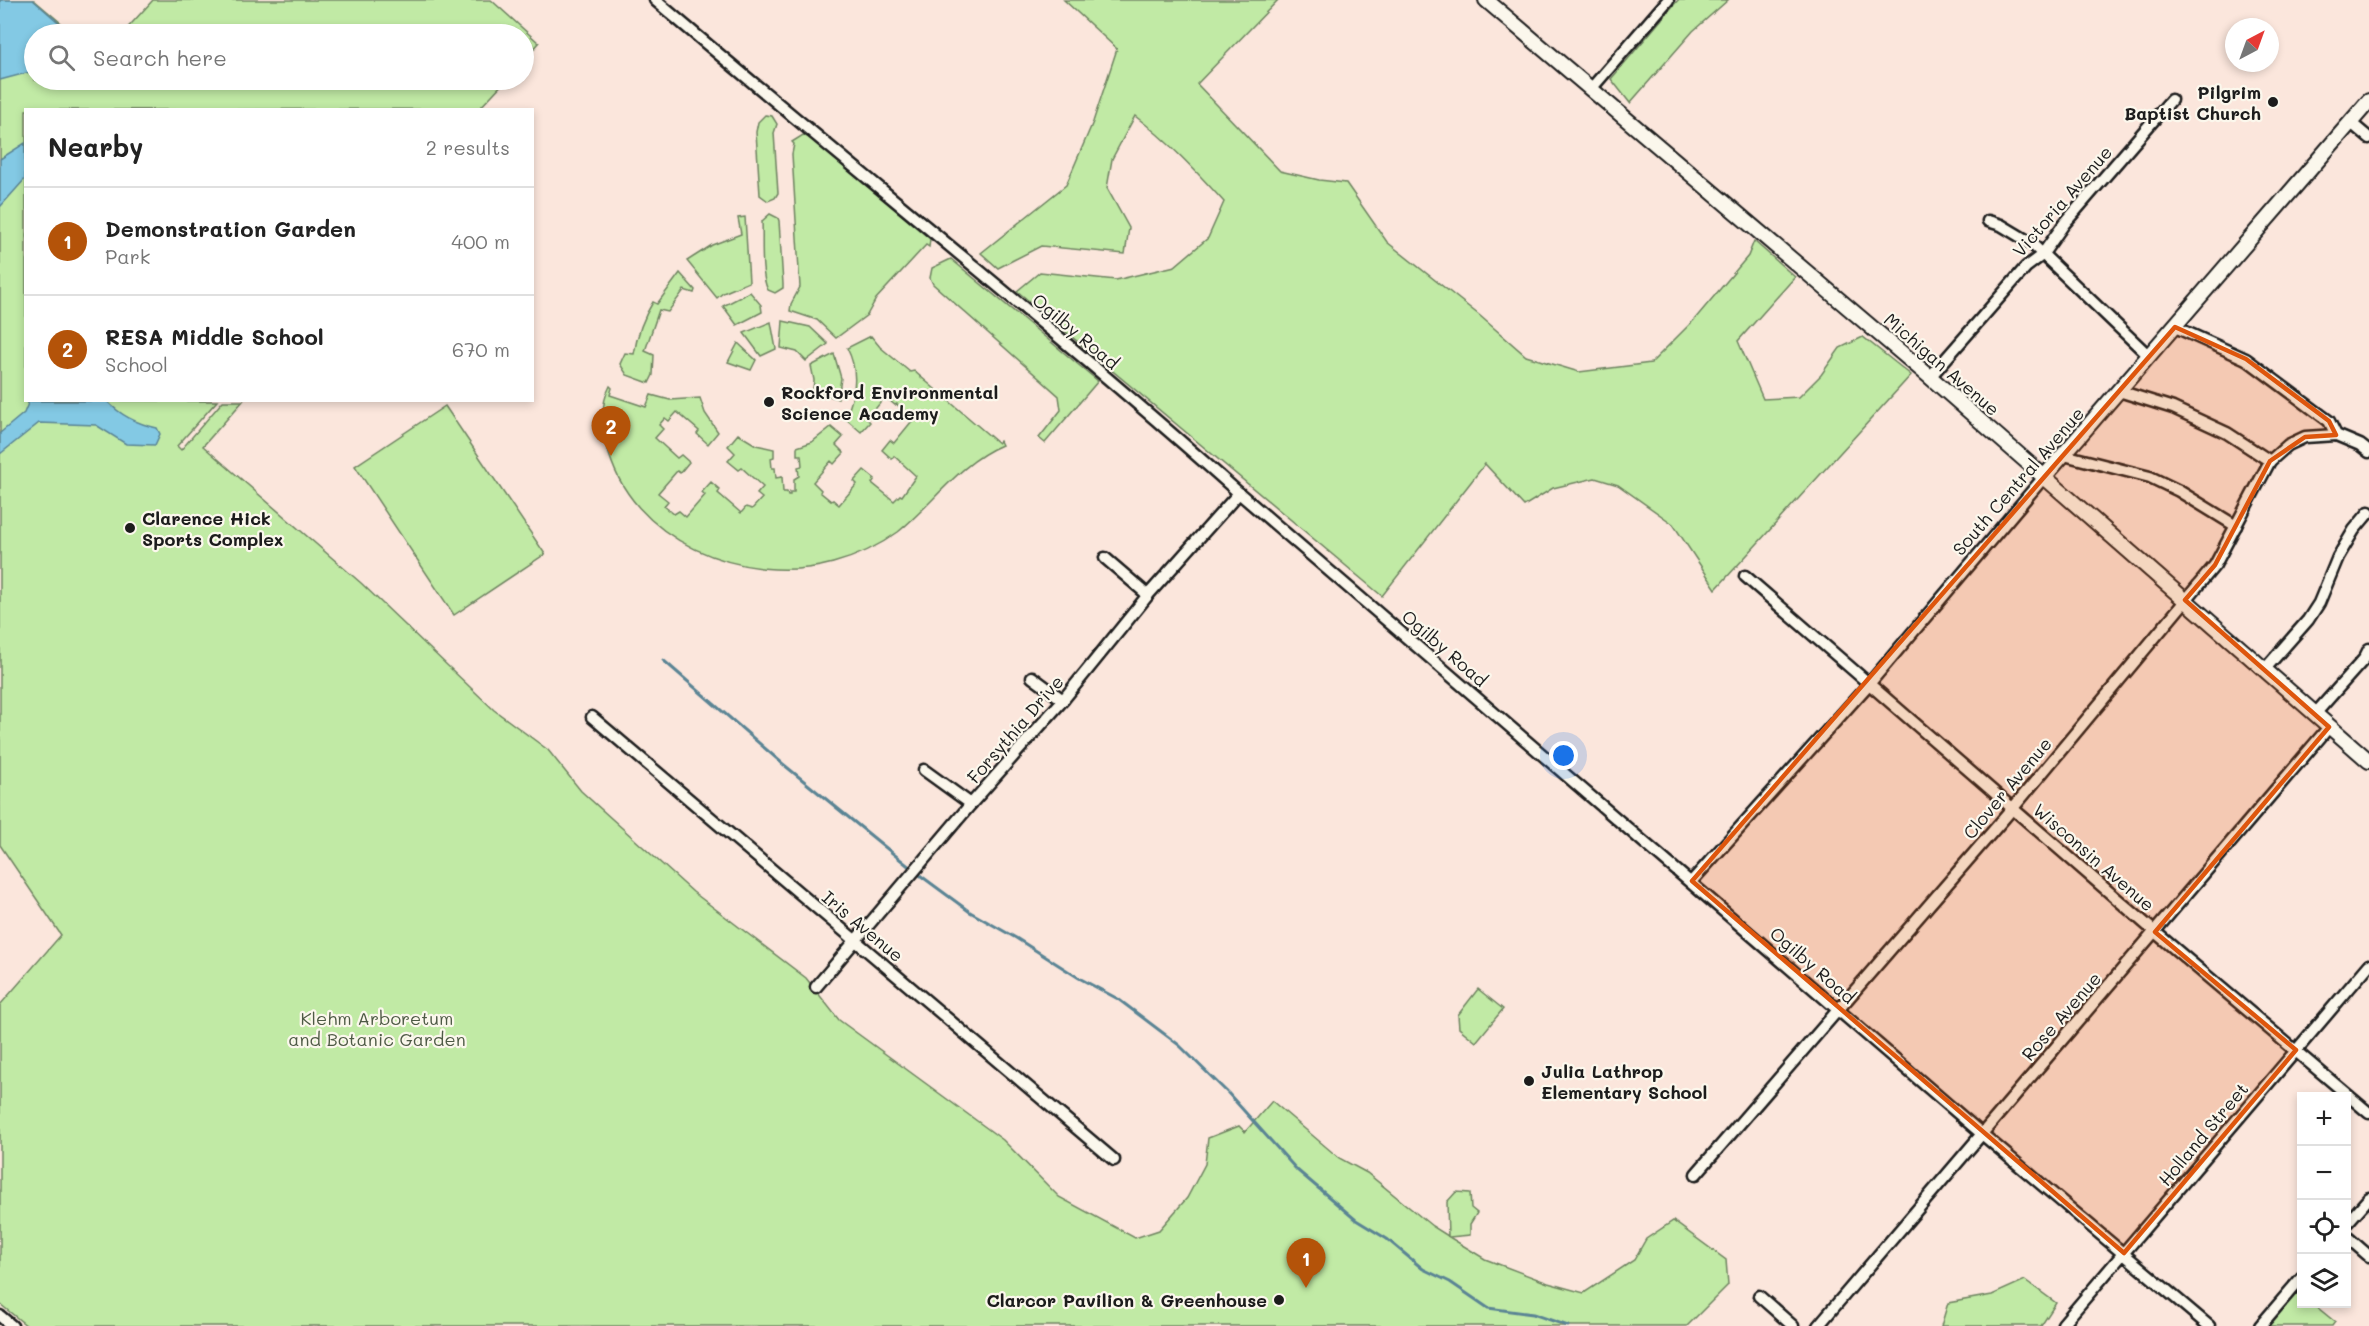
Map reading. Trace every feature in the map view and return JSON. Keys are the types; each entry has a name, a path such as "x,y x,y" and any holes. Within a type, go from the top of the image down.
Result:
{"main road":[{"name":"Michigan Avenue","path":"1486,0 1930,377 2369,761"},
{"name":"South Central Avenue","path":"2044,477 2369,101"}],"street":[{"name":"Ogilby Road","path":"655,0 779,106 1153,416 1239,493 1692,881 1982,1134 2209,1326"},
{"path":"1590,90 1668,0"},
{"name":"Victoria Avenue","path":"1930,377 2026,267 2042,255 2064,224 2171,100"},
{"path":"2350,123 2369,138"},
{"path":"1988,221 2001,225 2031,243 2149,356"},
{"path":"2175,327 2246,358 2330,421 2336,435 2360,445 2369,452"},
{"path":"2119,391 2173,408 2227,433 2271,461"},
{"name":"Clover Avenue","path":"1696,1174 2013,808 2215,565 2271,461 2288,445 2305,437 2336,435"},
{"path":"2064,454 2150,477 2179,491 2236,526"},
{"name":"South Central Avenue","path":"1692,881 1869,684 2044,477"},
{"name":"Forsythia Drive","path":"816,987 971,804 1064,700 1148,595 1239,493"},
{"path":"2264,670 2308,620 2319,603 2338,557 2354,530 2369,512"},
{"path":"1105,558 1148,595"},
{"name":"Wisconsin Avenue","path":"1745,576 2155,932 2369,1113"},
{"path":"2315,714 2364,659 2369,649"},
{"path":"1032,677 1064,700"},
{"name":"Iris Avenue","path":"592,717 1114,1160"},
{"name":"Rose Avenue","path":"1818,1326 2329,727"},
{"path":"924,770 971,804"},
{"name":"Holland Street","path":"2063,1324 2369,965"},
{"path":"2351,1218 2369,1198"},
{"path":"2351,1240 2369,1256"},
{"path":"2260,1326 2297,1282"},
{"path":"1759,1296 1793,1326"},
{"path":"0,1316 12,1326"}],"highlighted area":[{"path":"2175,327 2246,359 2329,421 2336,435 2305,437 2270,461 2215,565 2185,600 2329,727 2155,932 2296,1050 2124,1253 1692,881"}],"green space":[{"name":"Klehm Arboretum and Botanic Garden","path":"0,0 34,0 62,24 24,24 24,90 497,90 480,108 24,108 24,402 216,402 177,446 181,450 222,402 242,402 203,446 361,583 494,710 548,750 581,791 693,892 806,978 839,1020 1003,1140 1059,1197 1135,1238 1159,1230 1187,1198 1205,1164 1208,1138 1239,1126 1245,1132 1272,1101 1339,1158 1367,1173 1432,1226 1448,1236 1447,1202 1456,1192 1470,1193 1471,1208 1477,1213 1470,1224 1470,1235 1449,1237 1485,1259 1548,1283 1584,1293 1634,1260 1646,1239 1673,1221 1726,1260 1728,1285 1687,1326 27,1326 0,1304 0,1005 61,935 0,845"},
{"path":"153,0 491,0 518,24 131,24"},
{"path":"1064,0 1278,0 1197,84 1280,171 1319,180 1346,183 1387,242 1479,315 1526,356 1579,372 1651,363 1694,320 1748,256 1754,241 1795,277 1738,341 1763,399 1799,397 1821,375 1840,348 1863,337 1911,375 1716,589 1673,524 1618,485 1595,478 1553,488 1524,506 1485,464 1382,596 1017,291 1040,272 1116,280 1175,266 1208,238 1224,202 1159,136 1135,116 1112,159 1107,188 1129,228 1125,254 1041,246 998,268 981,253 1066,185 1093,122 1117,49"},
{"path":"1678,0 1728,0 1693,31 1630,103 1611,79"},
{"path":"534,39 539,43 534,49"},
{"path":"765,115 772,116 777,124 774,133 778,193 775,198 768,201 760,195 756,132 758,122"},
{"path":"803,135 812,139 930,239 929,247 926,245 876,299 867,315 836,338 817,320 790,311 800,287 792,154 794,144 792,142"},
{"path":"770,214 779,221 783,284 783,288 775,293 768,290 763,266 762,221"},
{"path":"745,217 749,282 717,298 687,261 712,245 741,234 738,218"},
{"path":"951,259 1098,381 1045,443 1039,438 1061,410 1059,396 933,284 930,278 932,268"},
{"path":"680,273 695,290 694,293 684,290 668,312 659,310 645,351 654,355 653,375 649,383 627,375 620,364 625,353 634,354 649,308 653,302 657,304"},
{"path":"750,292 761,305 762,312 737,325 723,306"},
{"path":"783,321 810,327 828,344 806,361 797,352 781,348"},
{"path":"771,322 776,349 761,356 744,333"},
{"path":"871,336 880,347 910,372 914,371 1002,445 959,473 911,521 883,542 841,561 799,569 764,568 729,562 695,549 665,531 639,508 619,479 607,446 603,423 603,408 610,386 612,388 610,395 646,407 651,395 670,400 700,398 705,413 718,432 708,444 697,434 699,431 677,412 669,421 665,418 659,425 663,429 655,438 677,458 681,455 689,462 680,473 677,471 658,493 668,501 664,506 674,514 679,511 686,517 705,495 702,492 711,482 720,490 718,493 741,513 746,507 752,509 762,498 757,494 763,487 742,468 739,470 728,461 735,453 728,446 738,434 756,445 774,449 774,457 771,458 772,468 775,468 776,478 782,477 783,492 790,495 790,492 794,492 794,479 799,476 798,467 802,466 801,455 797,455 797,447 812,442 831,427 843,437 836,445 844,453 834,464 831,461 813,482 821,490 820,492 839,505 857,484 854,481 864,470 875,479 872,483 894,501 900,495 902,496 916,476 894,456 892,459 882,450 890,440 894,443 912,421 897,404 895,405 885,397 867,419 870,422 861,432 845,418 852,401 855,383 853,365 847,348"},
{"path":"738,343 756,360 751,370 728,362"},
{"path":"834,354 841,378 838,399 813,390 814,380 811,366"},
{"path":"445,406 545,554 454,615 355,466"},
{"path":"1478,989 1503,1009 1476,1042 1459,1028 1458,1015"},
{"path":"2025,1280 2056,1303 2041,1326 1941,1326 1948,1303 1992,1295"},
{"path":"2297,1292 2297,1308 2318,1308 2335,1322 2332,1326 2268,1326"}],"water":[{"path":"0,0 33,0 60,24 24,24 24,74 0,80"},
{"path":"24,144 24,180 0,207 0,159"},
{"path":"29,402 108,402 130,418 157,428 160,434 155,445 126,444 96,425 39,423 0,454 0,433 24,413"}],"waterway":[{"path":"663,660 783,764 912,869"},
{"path":"917,873 970,912 1118,999 1179,1045 1228,1093 1297,1170 1356,1220 1387,1239 1423,1269 1450,1282 1488,1308 1533,1314 1568,1326"}],"place":[{"name":"Pilgrim Baptist Church","path":"2273,102"},
{"name":"Rockford Environmental Science Academy","path":"769,402"},
{"name":"RESA Middle School","path":"611,456"},
{"name":"Clarence Hick Sports Complex","path":"130,528"},
{"name":"Julia Lathrop Elementary School","path":"1529,1081"},
{"name":"Demonstration Garden","path":"1306,1288"},
{"name":"Clarcor Pavilion & Greenhouse","path":"1279,1300"}]}
